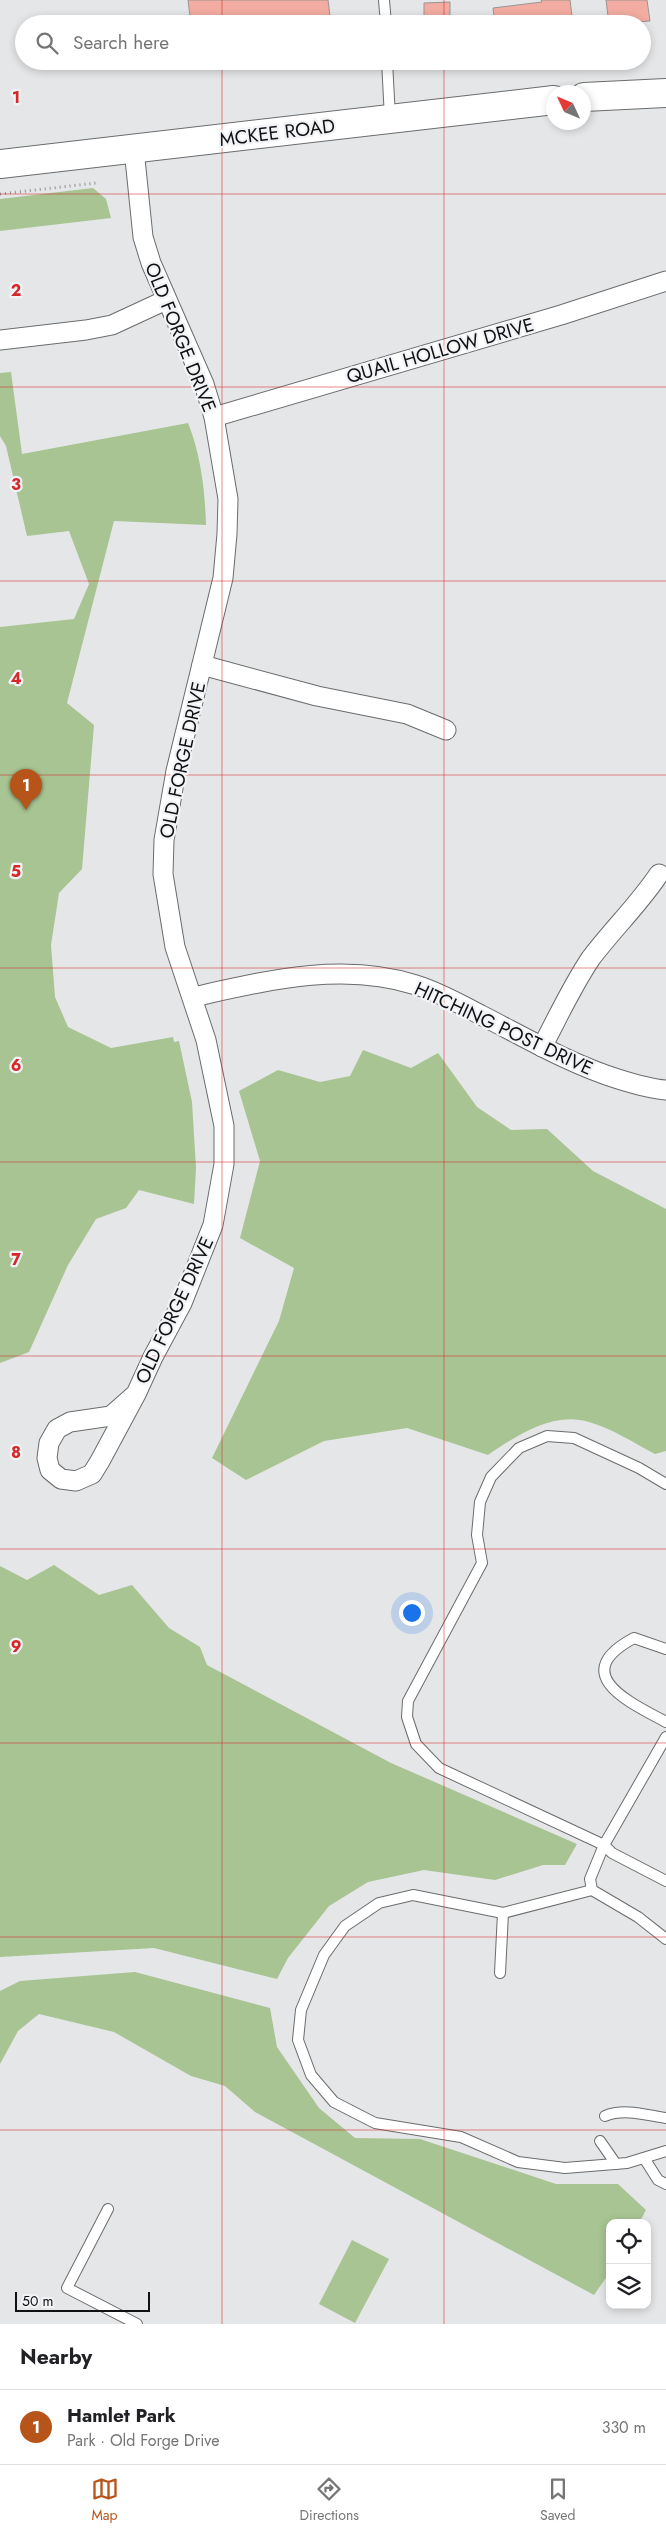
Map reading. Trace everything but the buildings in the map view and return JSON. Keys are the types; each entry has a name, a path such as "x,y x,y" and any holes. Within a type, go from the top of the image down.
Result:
{"main road":[{"path":"591,97 666,92"},
{"name":"MCKEE ROAD","path":"0,164 546,101"}],"street":[{"name":"OLD FORGE DRIVE","path":"134,148 143,237 166,300 204,384 214,417 226,489 228,534 223,578 176,771 164,840 163,874 175,947 206,1040 224,1126 224,1164 213,1225 182,1303 136,1394 92,1474 76,1481 61,1479 50,1470 47,1458 49,1443 57,1429 70,1422 111,1416 136,1394"},
{"name":"QUAIL HOLLOW DRIVE","path":"214,417 561,315 666,281"},
{"path":"0,340 86,330 112,325 166,300"},
{"path":"202,665 316,696 407,714 446,730"},
{"path":"542,1047 575,984 592,958 646,893 659,874"},
{"name":"HITCHING POST DRIVE","path":"192,998 248,985 302,976 354,974 415,984 440,994 542,1047 598,1072 640,1086 666,1090"}],"lane":[{"path":"384,0 385,15"},
{"path":"388,70 390,119"},
{"path":"666,1484 639,1468 574,1438 547,1436 519,1448 491,1477 480,1502 477,1535 482,1563 408,1701 407,1717 416,1744 439,1768 604,1845 612,1853 666,1882"},
{"path":"666,1649 634,1638 615,1648 605,1665 606,1680 623,1699 666,1722"},
{"path":"592,1890 590,1879 604,1845 666,1737"},
{"path":"666,1939 638,1918 592,1890 503,1913 414,1895 380,1903 345,1926 324,1955 301,2010 298,2040 312,2074 334,2102 375,2123 461,2137 518,2162 565,2168 616,2164 666,2151"},
{"path":"500,1973 503,1913"},
{"path":"605,2116 613,2113 630,2112 666,2118"},
{"path":"600,2141 616,2164"},
{"path":"644,2158 658,2180 666,2184"},
{"path":"108,2209 67,2288 137,2324"}],"path":[{"path":"0,194 96,183"}],"green space":[{"path":"93,188 106,199 111,218 0,231 0,199"},
{"path":"11,372 22,454 188,423 202,473 206,525 114,521 67,703 94,725 82,869 59,893 51,945 55,997 68,1027 111,1048 173,1037 174,1042 179,1041 192,1102 196,1168 194,1204 139,1190 126,1208 96,1219 68,1265 29,1352 0,1363 0,627 74,619 89,584 69,531 27,536 6,446 0,436 0,373"},
{"path":"363,1050 411,1068 438,1053 477,1107 511,1130 547,1129 593,1171 666,1209 666,1451 655,1454 606,1428 575,1419 562,1420 536,1427 488,1455 407,1428 324,1441 246,1480 212,1458 279,1321 294,1268 240,1238 260,1161 239,1091 278,1070 320,1082 350,1076"},
{"path":"54,1565 99,1595 132,1585 169,1628 200,1647 207,1665 391,1763 577,1844 565,1865 543,1865 495,1880 424,1870 368,1882 329,1906 288,1958 277,1979 154,1948 0,1957 0,1566 27,1580"},
{"path":"135,1972 270,2008 277,2047 319,2108 355,2138 420,2139 556,2184 618,2184 646,2210 641,2219 606,2219 606,2278 594,2295 255,2112 225,2086 191,2076 114,2032 39,2014 18,2031 0,2064 0,1991 20,1981"},
{"path":"352,2240 389,2259 355,2323 319,2304"}],"place":[{"name":"Hamlet Park","path":"26,810"}]}
